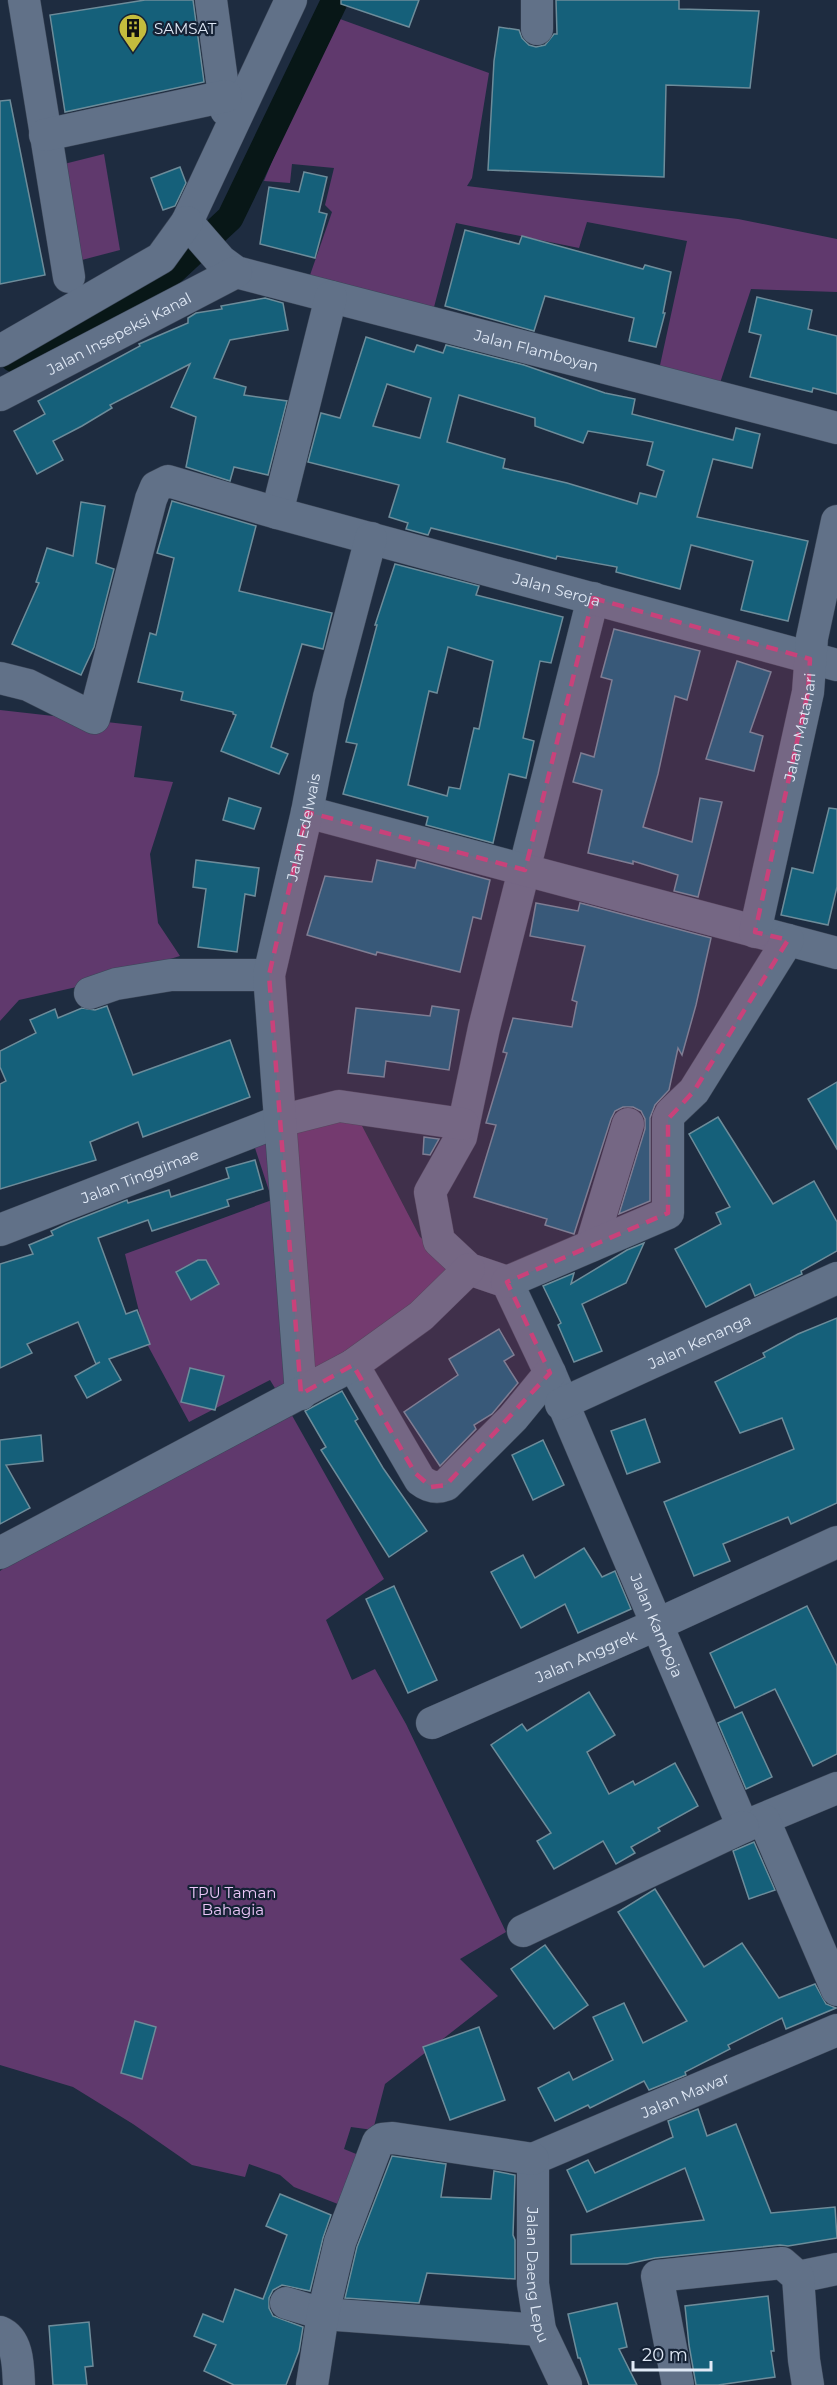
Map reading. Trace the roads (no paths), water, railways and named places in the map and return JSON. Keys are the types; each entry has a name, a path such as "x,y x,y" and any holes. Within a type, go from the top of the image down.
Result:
{"street":[{"path":"26,0 45,135 69,277"},
{"path":"45,135 226,103 212,0"},
{"path":"0,351 162,258 191,227 291,0"},
{"path":"191,227 229,267"},
{"name":"Jalan Flamboyan","path":"229,267 331,297 837,428"},
{"name":"Jalan Insepeksi Kanal","path":"0,395 229,267"},
{"path":"277,513 331,297"},
{"name":"Jalan Seroja","path":"0,678 28,686 94,718 151,499 156,488 163,482 173,481 277,513 824,662"},
{"name":"Jalan Matahari","path":"755,932 808,692 824,662 812,638 837,521"},
{"name":"Jalan Edelwais","path":"301,1394 269,975 307,812 329,697 371,538"},
{"path":"593,598 484,1028 460,1137 430,1192 439,1241 469,1269 507,1282 668,1213 668,1119 671,1113 694,1091 788,940"},
{"path":"307,812 837,952"},
{"path":"90,993 116,984 171,975 269,975"},
{"name":"Jalan Tinggimae","path":"0,1230 280,1121 339,1106 463,1124"},
{"path":"591,1246 628,1124"},
{"path":"0,1553 353,1365 421,1317 469,1269"},
{"name":"Jalan Kenanga","path":"561,1404 837,1278"},
{"name":"Jalan Kamboja","path":"507,1282 550,1373 561,1404 658,1624 753,1823 837,1990"},
{"path":"353,1365 420,1480 431,1487 439,1488 446,1485 513,1418 550,1373"},
{"name":"Jalan Anggrek","path":"432,1723 658,1624 837,1542"},
{"path":"523,1931 753,1823 837,1788"},
{"name":"Jalan Mawar","path":"533,2159 837,2030"},
{"path":"312,2385 322,2314 340,2242 378,2142 382,2139 393,2138 533,2159"},
{"name":"Jalan Daeng Lepu","path":"533,2159 533,2284 540,2330 566,2385"},
{"path":"678,2385 657,2276 782,2263 798,2277 805,2385"},
{"path":"798,2277 837,2269"},
{"path":"286,2302 322,2314 540,2330"},
{"path":"0,2332 12,2342 18,2363 19,2385"}],"waterway":[{"path":"14,359 161,282 230,218 335,0"}],"place":[{"name":"SAMSAT","path":"133,54"}],"park label":[{"name":"TPU Taman Bahagia","path":"233,1900"}]}
